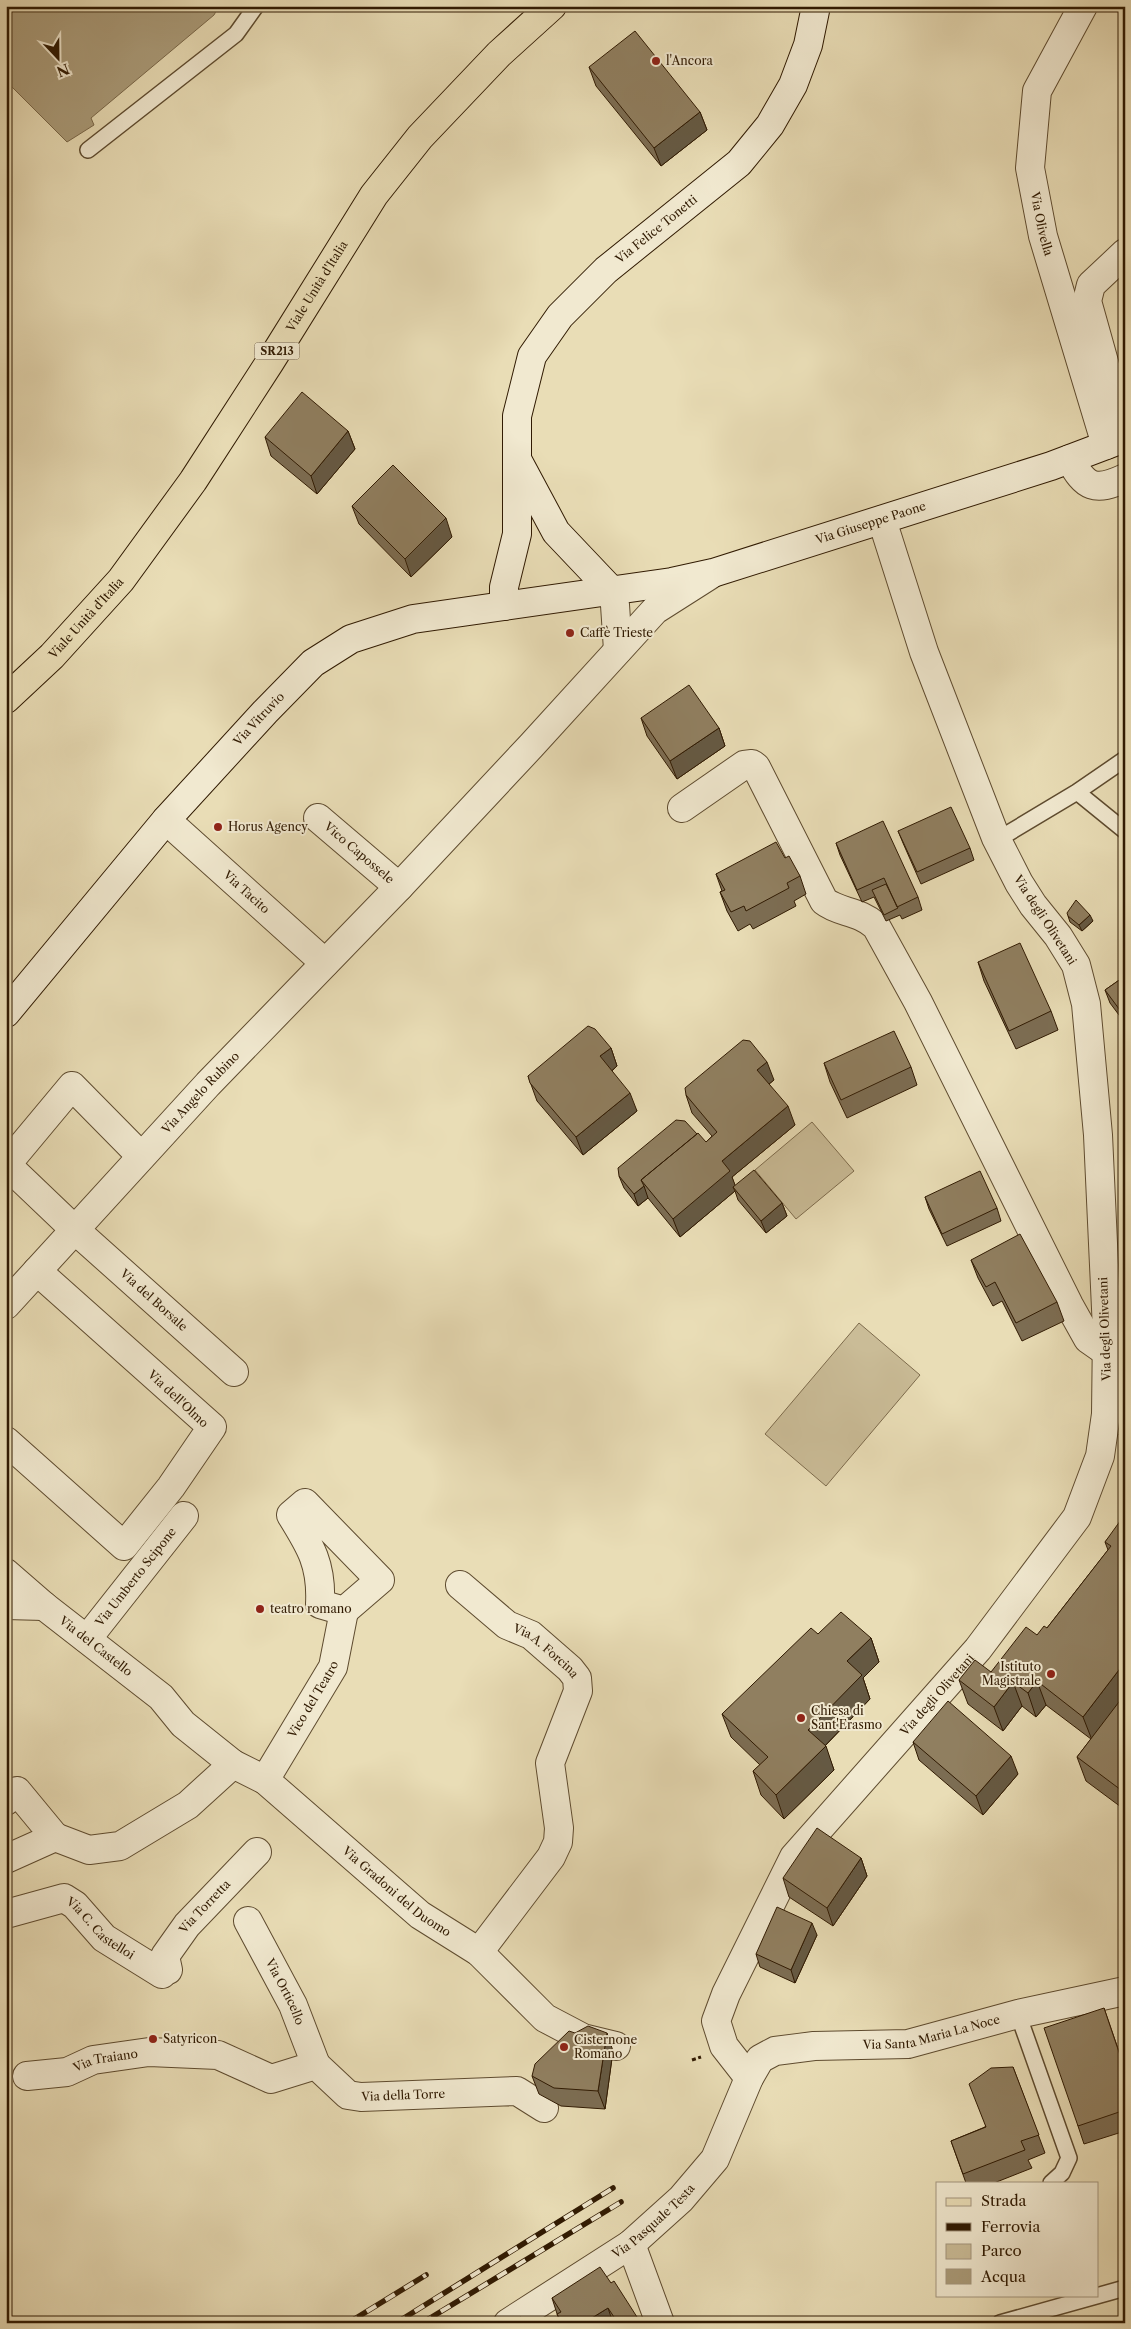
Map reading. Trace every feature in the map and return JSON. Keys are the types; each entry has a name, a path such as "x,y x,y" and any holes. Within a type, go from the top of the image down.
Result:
{"main road":[{"name":"Viale Unità d'Italia","path":"6,699 52,656 121,580 188,488 380,188 427,130 499,54 552,6"}],"street":[{"name":"Via Felice Tonetti","path":"504,606 504,587 517,534 517,416 532,356 546,333 560,316 606,270 739,163 770,126 793,85 808,45 816,6"},
{"name":"Via Olivella","path":"1083,6 1037,91 1030,168 1043,236 1118,440"},
{"path":"1118,440 1087,301 1091,285 1125,253"},
{"name":"Via Giuseppe Paone","path":"611,590 672,582 713,573 1070,459 1118,440"},
{"path":"516,457 556,532 611,590 615,605 618,650"},
{"path":"1070,459 1077,473 1090,486 1098,487 1125,478"},
{"name":"Via degli Olivetani","path":"749,2078 724,2046 716,2021 730,1986 794,1857 978,1649 1077,1517 1100,1456 1106,1414 1108,1353 1114,1278 1086,1004 1076,965 1058,936 1033,905 1019,883 996,838 924,652 882,520"},
{"name":"Via Angelo Rubino","path":"6,1305 141,1156 399,887 655,610 713,573"},
{"name":"Via Vitruvio","path":"6,1013 166,820 265,712 313,663 351,639 413,619 611,590"},
{"path":"682,808 744,765 752,764 756,767 824,901 830,906 853,912 876,926 918,1002 1069,1305 1088,1338 1108,1353"},
{"name":"Vico Capossele","path":"318,818 399,887"},
{"name":"Via Tacito","path":"166,820 325,964"},
{"path":"6,1164 72,1086 141,1156"},
{"name":"Via del Borsale","path":"6,1164 74,1229 234,1372"},
{"name":"Via dell'Olmo","path":"6,1441 124,1546 171,1487 212,1427 37,1272"},
{"name":"Via Umberto Scipone","path":"87,1639 184,1516"},
{"name":"Via del Castello","path":"6,1573 44,1606 161,1697 184,1724"},
{"name":"Via A. Forcina","path":"460,1585 507,1625 531,1635 570,1668 577,1678 578,1692 550,1763 559,1828 558,1842 552,1857 479,1952"},
{"path":"6,1605 44,1606"},
{"name":"Vico del Teatro","path":"265,1780 333,1667 344,1611"},
{"name":"Via Gradoni del Duomo","path":"184,1724 233,1764 265,1780 420,1915 479,1952 545,2018 583,2038 616,2046"},
{"path":"6,1801 16,1791 55,1837 89,1850 120,1846 188,1805 233,1764"},
{"path":"6,1859 55,1837"},
{"name":"Via Torretta","path":"165,1972 165,1956 187,1925 257,1852"},
{"name":"Via C. Castelloi","path":"6,1914 64,1898 75,1905 104,1938 165,1972"},
{"name":"Via Orticello","path":"248,1921 293,2005 316,2064"},
{"name":"Via Santa Maria La Noce","path":"749,2078 760,2059 775,2051 814,2046 908,2044 1018,2014 1125,1991"},
{"name":"Via Traiano","path":"27,2076 67,2072 93,2060 149,2052 218,2056 271,2079 316,2064"},
{"name":"Via della Torre","path":"316,2064 348,2095 361,2097 517,2091 544,2108"},
{"name":"Via Pasquale Testa","path":"508,2323 631,2244 681,2199 715,2159 749,2078"},
{"path":"631,2244 660,2323"}],"lane":[{"path":"88,150 236,34 256,6"},
{"path":"996,838 1007,834 1078,792 1125,759"},
{"path":"1078,792 1125,831"},
{"path":"1018,2014 1069,2158 1062,2173 1052,2182"},
{"path":"1098,2296 1125,2288"},
{"path":"1000,2323 1096,2296"}],"green space":[{"path":"812,1122 854,1171 796,1219 755,1170"},
{"path":"859,1323 920,1375 826,1486 765,1434"}],"water":[{"path":"6,6 219,6 214,15 91,118 94,125 67,142 6,81"}],"building":[{"path":"635,31 700,112 654,148 589,67"},
{"path":"302,392 348,431 311,476 265,437"},
{"path":"393,465 446,518 405,559 352,506"},
{"path":"689,685 719,728 670,761 641,718"},
{"path":"951,807 970,848 917,872 898,831"},
{"path":"883,821 918,897 897,907 884,878 857,890 836,843"},
{"path":"776,842 785,858 789,856 800,876 787,883 789,888 746,911 744,906 731,912 720,892 725,890 716,874"},
{"path":"886,884 898,908 884,915 872,890"},
{"path":"1076,900 1090,915 1079,925 1067,913"},
{"path":"1020,943 1051,1011 1009,1031 978,962"},
{"path":"1125,976 1125,1017 1105,990"},
{"path":"588,1026 595,1029 611,1048 600,1056 630,1093 576,1137 530,1083 528,1076"},
{"path":"894,1031 911,1067 841,1100 824,1063"},
{"path":"743,1040 750,1041 767,1062 757,1070 788,1106 722,1161 730,1171 673,1219 641,1180 698,1133 706,1142 717,1132 686,1095 685,1088"},
{"path":"676,1120 685,1121 697,1134 641,1180 644,1186 634,1194 619,1176 618,1168"},
{"path":"754,1170 782,1203 761,1221 733,1187"},
{"path":"980,1171 997,1208 942,1234 925,1197"},
{"path":"1020,1234 1057,1302 1016,1323 995,1282 986,1287 971,1260"},
{"path":"1125,1429 1125,1440 1119,1434"},
{"path":"1123,1517 1125,1518 1125,1662 1083,1717 1037,1681 1028,1693 1013,1682 994,1707 959,1680 975,1660 991,1672 1026,1627 1037,1635 1044,1626 1047,1628 1111,1546 1105,1542"},
{"name":"Chiesa di Sant'Erasmo","path":"841,1612 871,1638 847,1661 862,1675 808,1730 826,1746 776,1795 753,1771 768,1757 722,1714 811,1628 818,1634"},
{"path":"1125,1694 1125,1793 1077,1757"},
{"path":"948,1701 1011,1756 976,1796 913,1742"},
{"path":"817,1828 861,1858 827,1908 783,1878"},
{"path":"777,1907 812,1923 791,1970 756,1954"},
{"path":"1104,2008 1125,2070 1125,2110 1078,2126 1044,2028"},
{"path":"588,2026 607,2033 598,2091 554,2088 532,2076 535,2064 569,2031 575,2033"},
{"path":"1013,2067 1039,2135 1021,2141 1025,2150 963,2174 951,2141 986,2127 969,2084 991,2068"},
{"path":"600,2267 611,2283 614,2281 637,2317 628,2323 618,2323 608,2308 587,2321 588,2323 562,2323 557,2314 561,2312 552,2298"},
{"path":"521,2317 525,2323 512,2323"}],"railway":[{"path":"396,2323 613,2188"},
{"path":"422,2323 621,2202"},
{"path":"348,2323 426,2275"}],"place":[{"name":"l'Ancora","path":"656,61"},
{"name":"Caffè Trieste","path":"570,633"},
{"name":"Horus Agency","path":"218,827"},
{"name":"teatro romano","path":"260,1609"},
{"name":"Istituto Magistrale","path":"1051,1674"},
{"name":"Chiesa di Sant'Erasmo","path":"801,1718"},
{"name":"Satyricon","path":"153,2039"},
{"name":"Cisternone Romano","path":"564,2047"}]}
